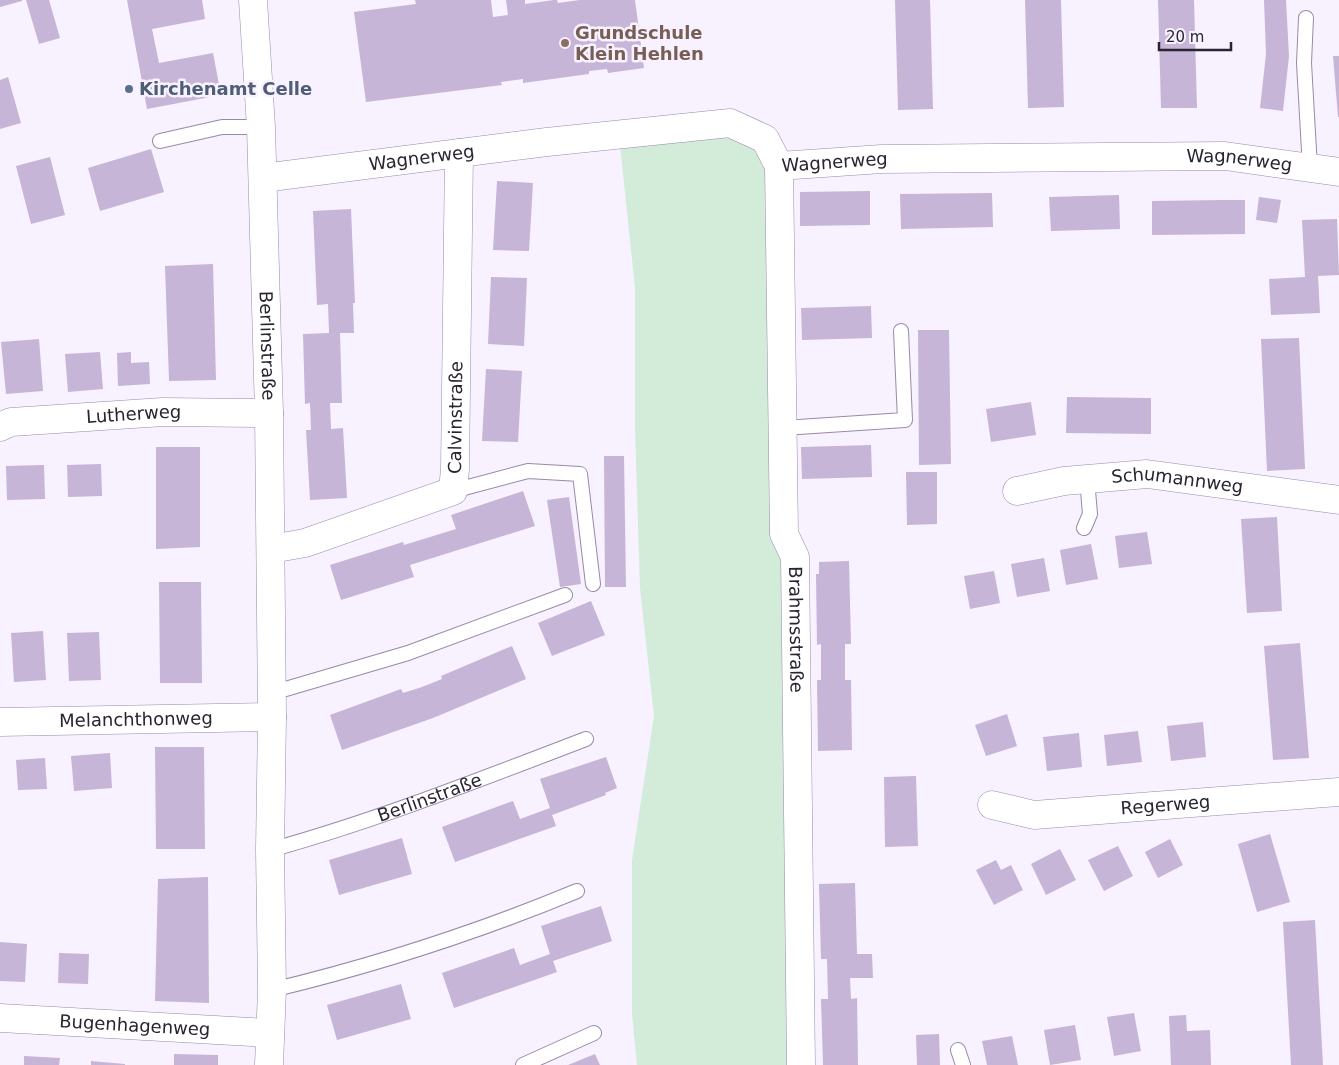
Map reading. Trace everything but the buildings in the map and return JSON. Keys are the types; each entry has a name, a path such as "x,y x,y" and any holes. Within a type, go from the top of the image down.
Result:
{"street":[{"name":"Berlinstraße","path":"253,0 263,178 269,413 272,705 270,850 272,990 269,1065"},
{"name":"Wagnerweg","path":"263,178 459,153 730,123 765,139 779,166 882,159 1225,156 1339,172"},
{"name":"Calvinstraße","path":"271,549 305,543 453,491 456,469 459,153"},
{"name":"Brahmsstraße","path":"779,166 784,534 795,557 801,1065"},
{"name":"Lutherweg","path":"0,426 12,422 163,412 269,413"},
{"name":"Schumannweg","path":"1018,490 1064,481 1147,474 1339,500"},
{"name":"Melanchthonweg","path":"0,722 272,705"},
{"name":"Regerweg","path":"992,805 1034,815 1339,792"},
{"name":"Bugenhagenweg","path":"0,1018 270,1033"}],"lane":[{"path":"1306,18 1304,63 1310,168"},
{"path":"160,141 222,127 261,127"},
{"path":"783,428 905,420 901,331"},
{"path":"453,491 528,471 580,474 593,584"},
{"path":"1084,528 1090,514 1087,479"},
{"path":"272,705 565,595"},
{"name":"Berlinstraße","path":"270,850 337,831 425,801 586,739"},
{"path":"272,990 350,971 520,915 577,890"},
{"path":"524,1065 594,1033"},
{"path":"958,1050 963,1065"}],"green space":[{"path":"730,123 779,166 801,1065 637,1065 632,1014 632,860 654,716 640,588 635,429 635,288 619,135"}],"place":[{"name":"Grundschule Klein Hehlen","path":"565,43"},
{"name":"Kirchenamt Celle","path":"129,89"}]}
